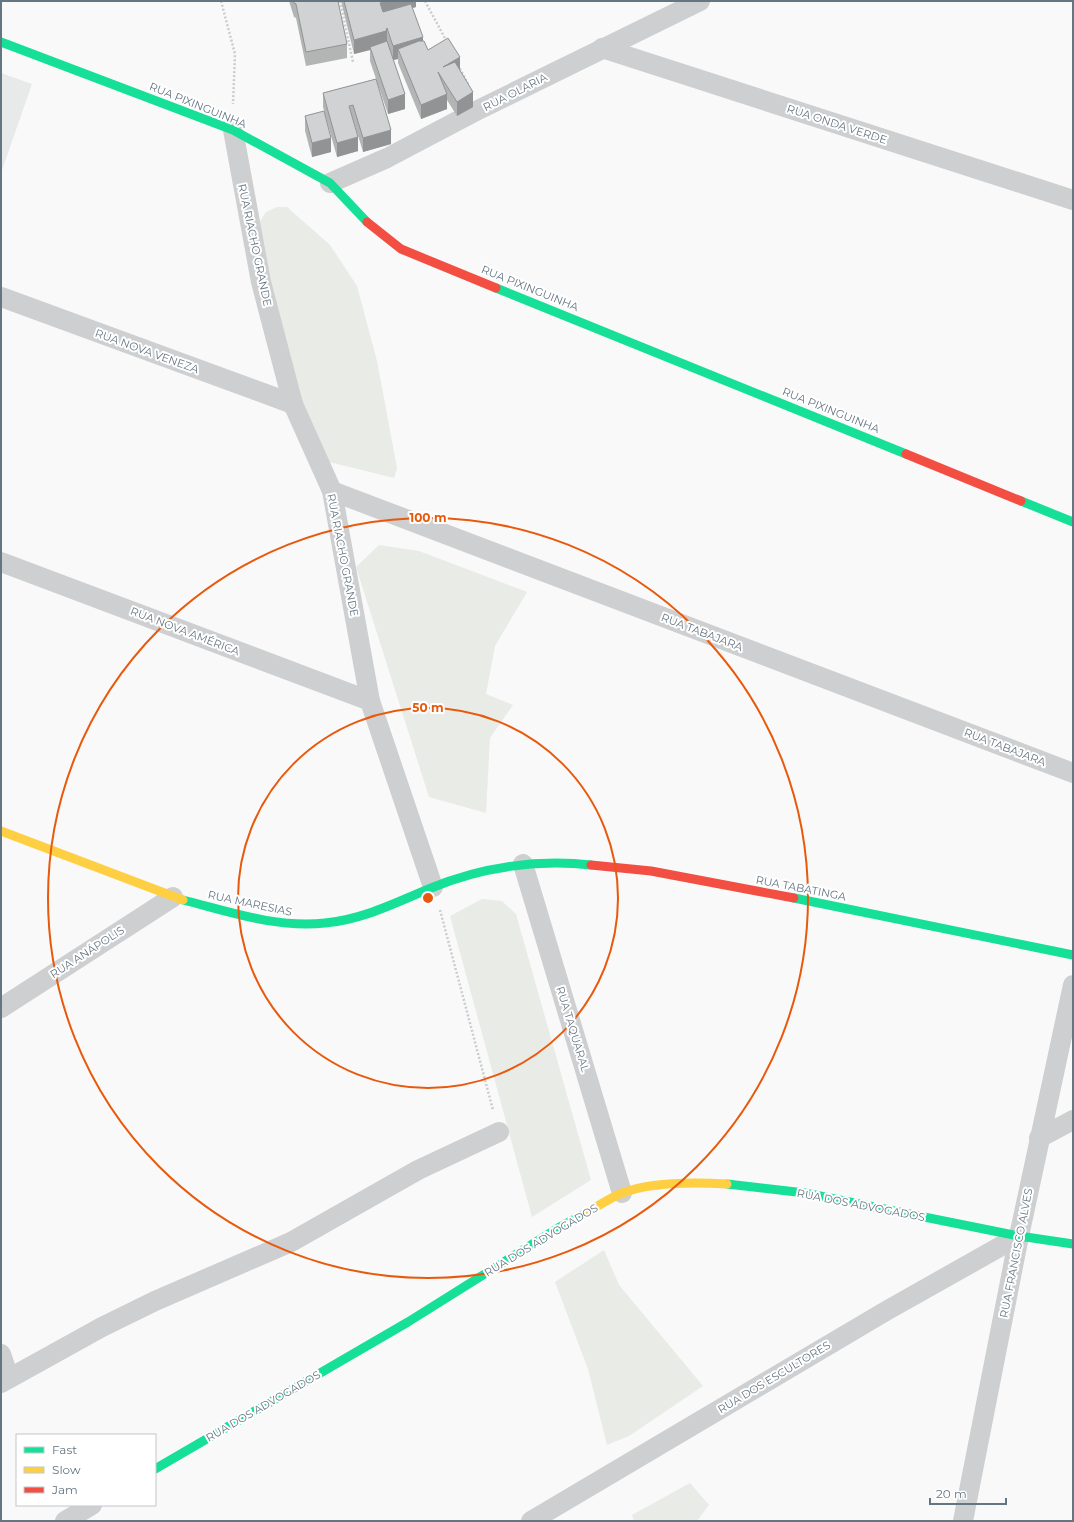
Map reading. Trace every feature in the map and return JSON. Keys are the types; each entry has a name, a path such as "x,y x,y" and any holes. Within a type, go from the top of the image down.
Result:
{"street":[{"name":"RUA OLARIA","path":"330,183 387,158 480,109 700,1"},
{"name":"RUA PIXINGUINHA","path":"1,42 233,130 330,183 364,220 400,249 1073,522"},
{"name":"RUA ONDA VERDE","path":"602,48 1073,200"},
{"name":"RUA RIACHO GRANDE","path":"233,130 261,282 293,404 332,491 370,701 433,887"},
{"name":"RUA NOVA VENEZA","path":"1,297 293,404"},
{"name":"RUA TABAJARA","path":"332,491 1073,773"},
{"name":"RUA NOVA AMÉRICA","path":"1,562 370,701"},
{"name":"RUA MARESIAS","path":"1,831 173,897 256,919 293,925 327,923 358,916 394,904 433,887 490,870 523,864"},
{"name":"RUA TABATINGA","path":"523,864 577,863 651,871 1073,955"},
{"name":"RUA TAQUARAL","path":"523,864 622,1193"},
{"name":"RUA ANÁPOLIS","path":"1,1008 173,897"},
{"name":"RUA FRANCISCO ALVES","path":"960,1519 1039,1138 1073,985"},
{"path":"1039,1138 1073,1120"},
{"path":"1,1354 5,1381 102,1327 156,1301 291,1242 418,1170 499,1132"},
{"name":"RUA DOS ADVOGADOS","path":"156,1468 408,1322 558,1228 622,1193 660,1185 700,1182 746,1185 805,1193 1019,1236 1073,1244"},
{"name":"RUA DOS ESCULTORES","path":"531,1521 886,1311 1019,1236"},
{"path":"65,1521 90,1506"}],"path":[{"path":"220,1 234,54 233,130"},
{"path":"340,1 353,62"},
{"path":"425,1 451,49"},
{"path":"457,62 480,109"},
{"path":"433,887 499,1132"}],"shaded area":[{"path":"1,73 32,84 1,173"},
{"path":"277,207 287,207 330,245 357,286 377,361 397,468 394,478 325,461 287,363 258,225 266,212"},
{"path":"379,545 419,551 527,592 495,646 486,694 513,705 490,738 486,813 429,797 356,567"},
{"path":"482,899 502,901 516,914 591,1180 532,1217 450,916"},
{"path":"604,1250 619,1285 703,1386 629,1436 607,1445 588,1369 555,1282"},
{"path":"690,1483 709,1505 697,1521 634,1521 632,1515"}],"building":[{"path":"293,1 338,1 347,44 306,52 296,4"},
{"path":"344,1 387,1 380,3 383,12 411,4 423,37 393,46 387,28 386,31 354,40"},
{"path":"448,38 460,57 443,67 455,62 473,92 457,102 438,72 447,94 421,105 398,49 419,41 424,41 428,50"},
{"path":"387,41 405,94 388,100 370,47"},
{"path":"376,79 391,130 363,138 353,105 349,106 358,137 337,143 323,93"},
{"path":"324,111 331,138 312,143 305,116"}],"traffic: fast":[{"path":"1,42 233,130 330,183 367,222"},
{"path":"496,288 906,454"},
{"path":"1021,501 1073,522"},
{"path":"183,900 236,914 271,921 307,924 325,923 366,914 450,881 490,870 530,864 571,863 591,865"},
{"path":"794,898 1073,955"},
{"path":"727,1184 805,1193 1019,1236 1073,1244"},
{"path":"156,1468 408,1322 558,1228 586,1213"}],"traffic: slow":[{"path":"1,831 183,900"},
{"path":"586,1213 608,1200 634,1189 688,1183 727,1184"}],"traffic: jam":[{"path":"367,222 401,249 496,288"},
{"path":"906,454 1021,501"},
{"path":"591,865 651,871 794,898"}]}
